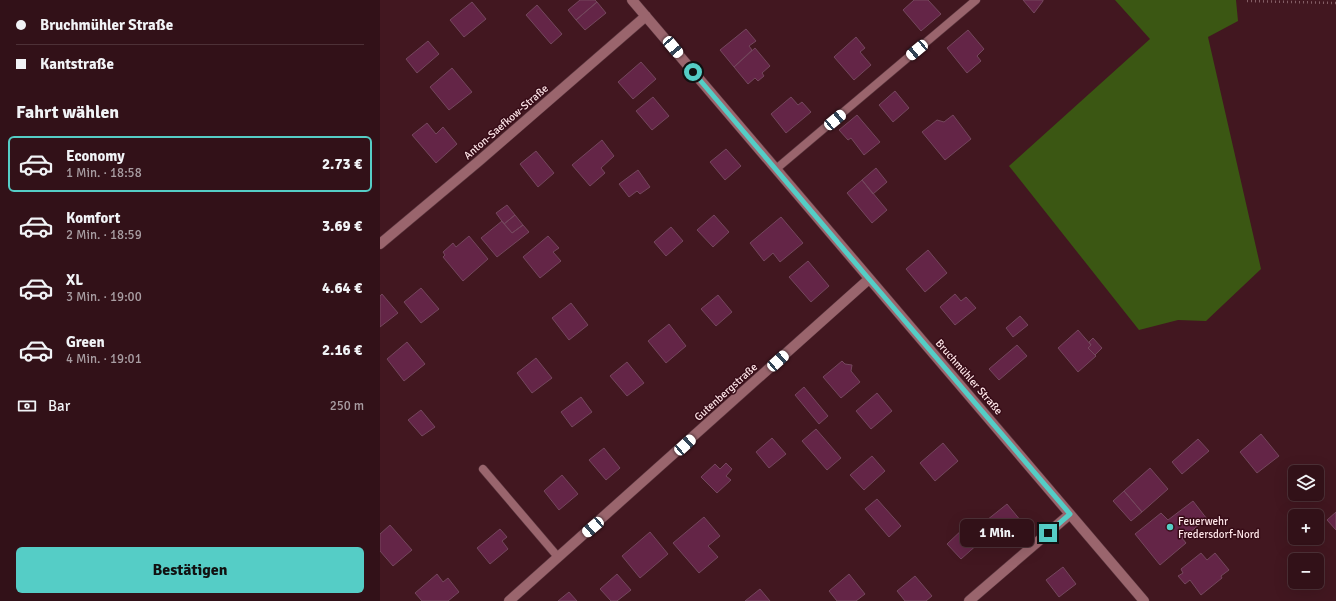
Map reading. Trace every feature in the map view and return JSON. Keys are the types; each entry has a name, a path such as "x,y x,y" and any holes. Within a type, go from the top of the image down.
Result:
{"street":[{"name":"Bruchmühler Straße","path":"632,0 1144,601"},
{"name":"Anton-Saefkow-Straße","path":"380,244 479,161 646,16"},
{"name":"Gutenbergstraße","path":"509,601 869,279"},
{"path":"969,601 1070,514"}],"lane":[{"path":"776,169 976,0"},
{"path":"483,469 558,557"}],"path":[{"path":"1247,1 1336,3"}],"green space":[{"path":"1115,0 1236,0 1238,21 1208,37 1261,269 1206,321 1178,320 1139,330 1009,166 1150,39"}],"building":[{"path":"580,0 595,0 597,2 576,20 568,10"},
{"path":"914,0 928,0 941,14 921,31 903,10"},
{"path":"1023,0 1043,0 1043,1 1034,13"},
{"path":"472,2 486,19 464,37 450,20"},
{"path":"597,2 606,13 585,30 576,20"},
{"path":"537,5 562,34 551,44 526,15"},
{"path":"746,29 756,41 749,46 752,50 734,67 720,50"},
{"path":"968,30 984,49 977,56 981,61 967,73 947,48"},
{"path":"856,37 865,48 860,52 871,65 854,80 834,57"},
{"path":"428,41 439,54 417,73 406,59"},
{"path":"755,48 770,66 762,73 764,76 758,81 755,78 748,84 734,67"},
{"path":"641,62 656,79 633,99 618,82"},
{"path":"452,68 472,92 449,110 430,87"},
{"path":"895,91 909,108 893,122 879,105"},
{"path":"653,97 669,116 652,130 636,111"},
{"path":"791,97 798,105 802,102 811,112 786,133 771,114"},
{"path":"857,115 880,142 864,155 851,138 848,140 839,130"},
{"path":"953,115 971,139 945,160 922,132 937,120 944,122"},
{"path":"427,123 436,134 443,127 457,144 436,163 412,135"},
{"path":"602,140 614,156 601,168 605,173 590,186 572,165"},
{"path":"726,149 741,166 725,180 710,162"},
{"path":"536,151 554,173 538,187 520,164"},
{"path":"876,168 887,182 873,194 862,180"},
{"path":"638,170 650,187 640,194 637,191 629,197 619,184"},
{"path":"862,180 887,210 872,223 847,193"},
{"path":"507,205 515,215 504,224 496,213"},
{"path":"515,215 523,225 512,233 504,224"},
{"path":"714,215 729,232 713,247 697,230"},
{"path":"781,217 803,243 780,262 773,253 764,261 750,243"},
{"path":"502,221 512,233 523,225 529,232 497,257 481,238"},
{"path":"671,227 683,241 666,256 654,242"},
{"path":"469,236 488,259 463,281 443,257 445,255 443,252 453,243 456,247"},
{"path":"548,236 559,248 553,252 561,261 540,278 523,257"},
{"path":"928,250 947,273 925,292 906,269"},
{"path":"808,261 829,286 811,302 789,277"},
{"path":"421,288 439,309 421,323 404,302"},
{"path":"382,294 398,313 380,327 380,296"},
{"path":"955,294 961,301 966,297 976,308 955,325 940,307"},
{"path":"718,295 732,312 716,326 701,309"},
{"path":"571,303 588,325 569,340 552,318"},
{"path":"1020,316 1028,325 1013,337 1006,328"},
{"path":"669,324 686,346 666,363 648,341"},
{"path":"1078,330 1091,345 1088,348 1096,356 1078,372 1058,348"},
{"path":"1093,338 1102,348 1095,355 1088,348 1091,345 1089,342"},
{"path":"407,342 425,364 404,381 387,359"},
{"path":"1017,345 1027,356 999,380 989,369"},
{"path":"536,358 552,378 532,393 517,373"},
{"path":"842,361 845,364 852,365 851,371 860,382 841,398 823,377"},
{"path":"627,362 644,383 627,396 610,376"},
{"path":"804,387 828,416 819,424 795,395"},
{"path":"877,393 892,411 871,429 856,411"},
{"path":"581,397 592,412 572,427 561,412"},
{"path":"421,410 435,427 422,436 408,420"},
{"path":"816,429 841,458 827,470 802,441"},
{"path":"1261,434 1279,456 1257,473 1240,452"},
{"path":"772,438 786,454 769,468 756,452"},
{"path":"1198,439 1209,451 1182,474 1172,462"},
{"path":"943,443 958,461 935,481 920,463"},
{"path":"604,448 620,468 606,480 589,460"},
{"path":"872,456 885,471 864,490 850,475"},
{"path":"726,463 732,469 726,476 731,480 717,493 701,477 715,464 720,469"},
{"path":"1150,468 1168,489 1142,512 1124,491"},
{"path":"562,475 578,494 559,510 544,491"},
{"path":"1124,491 1142,512 1131,521 1113,501"},
{"path":"877,499 901,526 889,537 865,509"},
{"name":"Feuerwehr Fredersdorf-Nord","path":"1193,501 1207,519 1182,538 1186,543 1160,565 1135,534 1161,513 1168,520"},
{"path":"1007,504 1021,521 996,541 982,524"},
{"path":"1336,512 1336,530 1327,520"},
{"path":"704,517 720,536 708,546 718,557 699,573 673,543"},
{"path":"390,525 412,550 393,566 380,551 380,534"},
{"path":"965,527 979,543 961,559 947,544"},
{"path":"500,529 507,537 502,541 508,549 490,564 477,548"},
{"path":"650,532 668,554 640,578 622,556"},
{"path":"1201,553 1207,560 1215,553 1229,570 1221,576 1222,578 1201,595 1190,580 1185,584 1178,576 1183,573 1181,569"},
{"path":"1063,567 1076,584 1059,597 1046,580"},
{"path":"437,574 443,582 448,578 459,592 448,601 422,601 415,593"},
{"path":"617,574 631,590 617,601 611,601 600,589"},
{"path":"849,574 865,594 856,601 837,601 829,591"},
{"path":"915,576 932,596 926,601 905,601 897,591"},
{"path":"760,589 770,601 745,601"},
{"path":"569,592 577,601 558,601"}],"place":[{"name":"Feuerwehr Fredersdorf-Nord","path":"1170,527"}],"route":[{"path":"693,72 1070,514 1048,533"}]}
